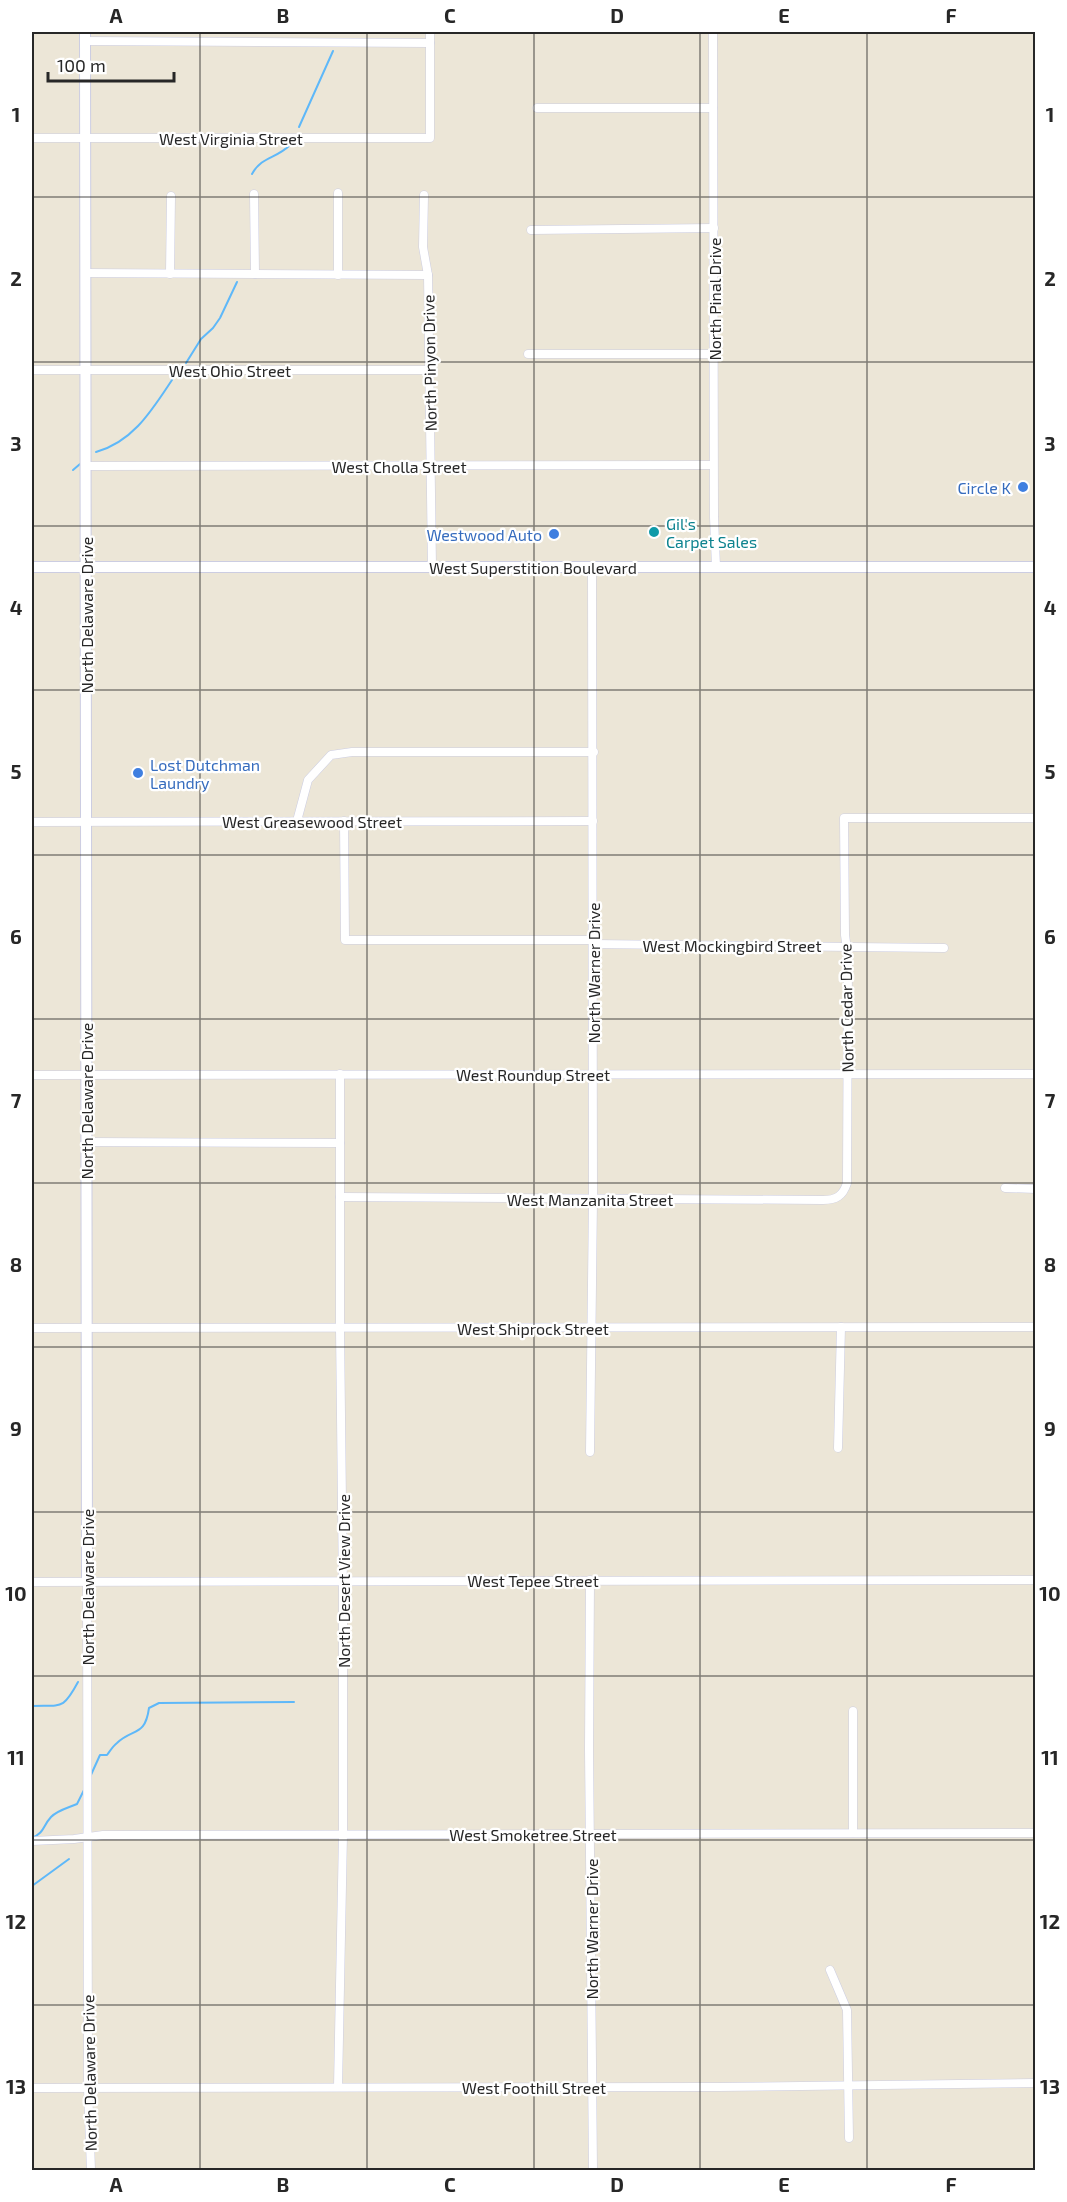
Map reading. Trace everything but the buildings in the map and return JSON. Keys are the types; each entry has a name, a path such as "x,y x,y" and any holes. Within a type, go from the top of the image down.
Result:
{"street":[{"path":"85,36 430,43 430,32"},
{"name":"North Pinal Drive","path":"713,32 713,465 716,567"},
{"name":"North Delaware Drive","path":"85,36 87,1837 88,2088 91,2170"},
{"name":"West Virginia Street","path":"32,138 430,138 430,43"},
{"path":"537,108 713,108"},
{"path":"338,193 338,274"},
{"path":"254,195 255,274"},
{"name":"North Pinyon Drive","path":"424,195 423,247 428,275 432,567"},
{"path":"170,274 171,196"},
{"path":"531,230 714,228"},
{"path":"85,273 428,275"},
{"path":"528,354 714,354"},
{"name":"West Ohio Street","path":"32,370 429,370"},
{"name":"West Cholla Street","path":"86,466 713,465"},
{"name":"West Superstition Boulevard","path":"32,567 1035,567"},
{"name":"North Warner Drive","path":"590,1452 593,1199 592,567"},
{"path":"297,820 308,780 332,755 352,752 594,752"},
{"name":"North Cedar Drive","path":"839,1196 847,1183 848,1073 844,818 1035,818"},
{"name":"West Mockingbird Street","path":"344,821 345,940 944,948"},
{"name":"West Greasewood Street","path":"32,822 593,821"},
{"name":"North Desert View Drive","path":"338,2087 343,1834 340,1074"},
{"name":"West Roundup Street","path":"32,1075 1035,1074"},
{"path":"86,1142 340,1143"},
{"path":"1005,1188 1035,1189"},
{"name":"West Manzanita Street","path":"340,1197 823,1200 839,1196"},
{"path":"838,1448 841,1327"},
{"name":"West Shiprock Street","path":"32,1328 1035,1327"},
{"name":"North Warner Drive","path":"590,1580 589,1749 593,2170"},
{"name":"West Tepee Street","path":"32,1582 1035,1580"},
{"path":"853,1833 854,1712"},
{"name":"West Smoketree Street","path":"32,1841 102,1835 1035,1833"},
{"path":"830,1970 848,2010 849,2138"},
{"name":"West Foothill Street","path":"32,2088 847,2086 1035,2082"}],"waterway":[{"path":"299,127 333,51"},
{"path":"252,174 260,164 290,145"},
{"path":"186,363 201,339 220,318 237,282"},
{"path":"96,452 121,441 131,433 149,413 172,380"},
{"path":"73,470 80,464"},
{"path":"32,1706 50,1706 65,1702 78,1682"},
{"path":"90,1777 100,1755 107,1755 123,1738 138,1731 145,1724 149,1708 159,1703 294,1702"},
{"path":"32,1838 54,1815 77,1804 84,1790"},
{"path":"32,1886 69,1859"}],"place":[{"name":"Circle K","path":"1023,487"},
{"name":"Gil's Carpet Sales","path":"654,532"},
{"name":"Westwood Auto","path":"554,534"},
{"name":"Lost Dutchman Laundry","path":"138,773"}]}
